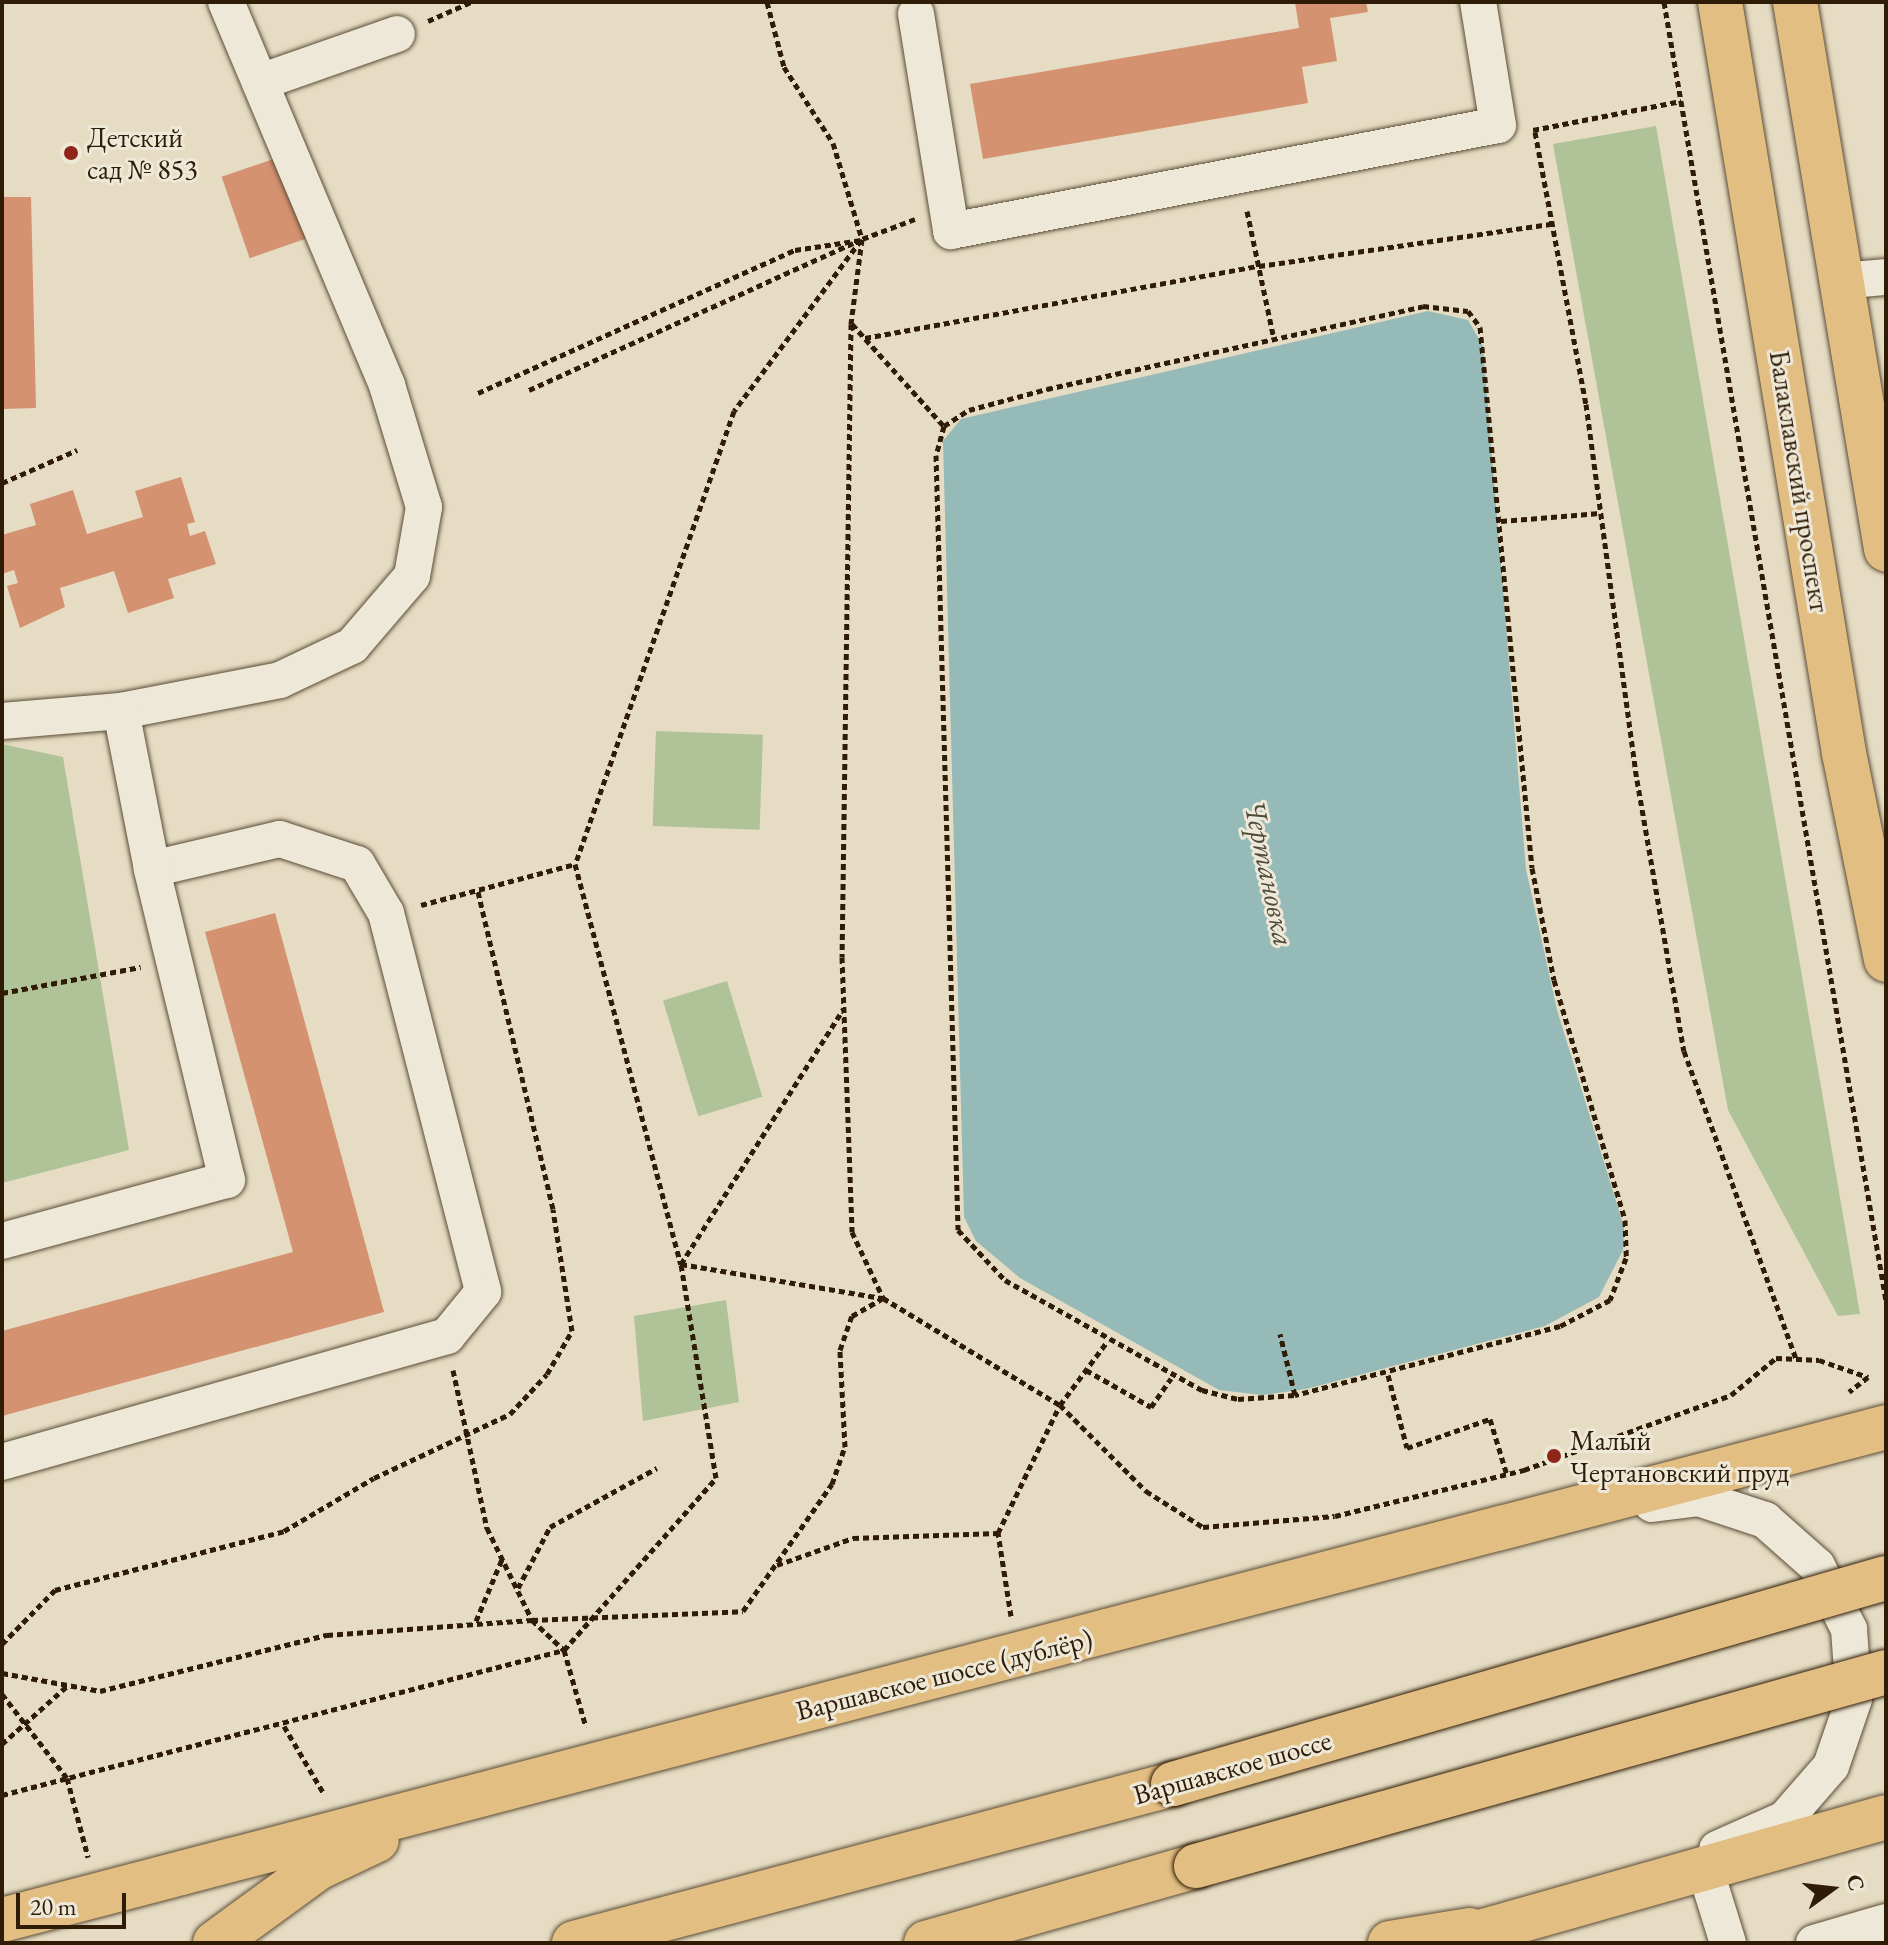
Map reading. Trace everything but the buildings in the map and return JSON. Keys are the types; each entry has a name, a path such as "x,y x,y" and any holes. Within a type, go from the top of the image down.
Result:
{"main road":[{"name":"Балаклавский проспект","path":"1720,2 1844,753 1886,960"},
{"path":"1795,2 1886,549"},
{"name":"Варшавское шоссе (дублёр)","path":"2,1920 473,1794 1886,1427"},
{"name":"Варшавское шоссе","path":"574,1943 1173,1784 1886,1578"},
{"path":"926,1943 1886,1672"},
{"path":"215,1943 318,1868 473,1794"},
{"path":"1441,1943 1886,1817"},
{"path":"1390,1943 1512,1923"}],"street":[{"path":"2,721 121,711 280,680 352,646 412,576 424,507 404,436 226,2"},
{"path":"916,14 951,231 1498,125 1478,2"},
{"path":"260,82 397,34"},
{"path":"1840,281 1886,277"},
{"path":"2,1241 227,1180 169,962 121,711"},
{"path":"2,1462 447,1336 483,1292 386,913 357,864 280,839 152,869"},
{"path":"1533,1520 1698,1498 1733,1505 1793,1540 1836,1596 1849,1629 1854,1699 1831,1766 1811,1795 1785,1819 1632,1887"},
{"path":"1705,1869 1728,1943"},
{"path":"1814,1943 1886,1922"}],"path":[{"path":"397,34 471,2"},
{"path":"767,2 784,67 833,143 862,239 851,324 844,1007 852,1232 883,1298"},
{"path":"1664,2 1886,1301"},
{"path":"1681,101 1535,130 1600,513 1684,1051 1796,1359"},
{"path":"1239,175 1274,339"},
{"path":"529,390 862,239 949,206"},
{"path":"864,338 1259,266 1552,224"},
{"path":"478,393 795,250 862,239"},
{"path":"2,1795 284,1726 564,1650 587,1618 716,1478 681,1264 575,864 734,411 862,239"},
{"path":"1423,306 1468,311 1487,346 1532,868 1554,980 1625,1220 1626,1258 1610,1300 1591,1312 1388,1375 1295,1395 1238,1399 1171,1378 1106,1343 1005,1280 968,1248 952,1210 936,455 944,426 969,410 1274,339 1423,306"},
{"path":"851,324 944,426"},
{"path":"2,483 77,450"},
{"path":"1501,522 1600,513"},
{"path":"386,913 575,864"},
{"path":"2,1644 55,1590 284,1531 374,1478 467,1439 510,1414 572,1331 553,1209 478,891"},
{"path":"2,993 169,962"},
{"path":"681,1264 844,1007"},
{"path":"681,1264 883,1298 1060,1405 1146,1491 1203,1527 1335,1516 1507,1475 1731,1395 1776,1358 1796,1359 1868,1377"},
{"path":"2,1673 100,1691 327,1635 476,1621 743,1611 832,1484 845,1447 840,1350 852,1316 883,1298"},
{"path":"1280,1334 1295,1395"},
{"path":"1011,1617 998,1533 1060,1405 1106,1343"},
{"path":"1086,1370 1151,1407 1171,1378"},
{"path":"1388,1375 1407,1448 1490,1419 1507,1475"},
{"path":"458,1403 487,1528 532,1620 564,1650 588,1733"},
{"path":"517,1589 550,1527 657,1468"},
{"path":"776,1565 853,1538 998,1533"},
{"path":"476,1621 503,1559"},
{"path":"2,1744 67,1685"},
{"path":"2,1694 28,1723 67,1778 91,1865"},
{"path":"284,1726 330,1803"}],"green space":[{"path":"1656,126 1860,1314 1838,1316 1728,1110 1553,144"},
{"path":"656,731 763,735 760,830 653,826"},
{"path":"2,744 63,757 129,1150 2,1183"},
{"path":"727,981 762,1097 698,1116 663,1001"},
{"path":"726,1300 739,1402 643,1421 634,1316"}],"water":[{"name":"Чертановка","path":"1428,311 1468,320 1483,346 1526,869 1557,1010 1624,1227 1623,1250 1599,1297 1545,1326 1306,1389 1262,1395 1219,1390 1020,1278 976,1241 964,1217 943,441 961,419"}],"place":[{"name":"Детский сад № 853","path":"71,153"},
{"name":"Малый Чертановский пруд","path":"1554,1456"}]}
